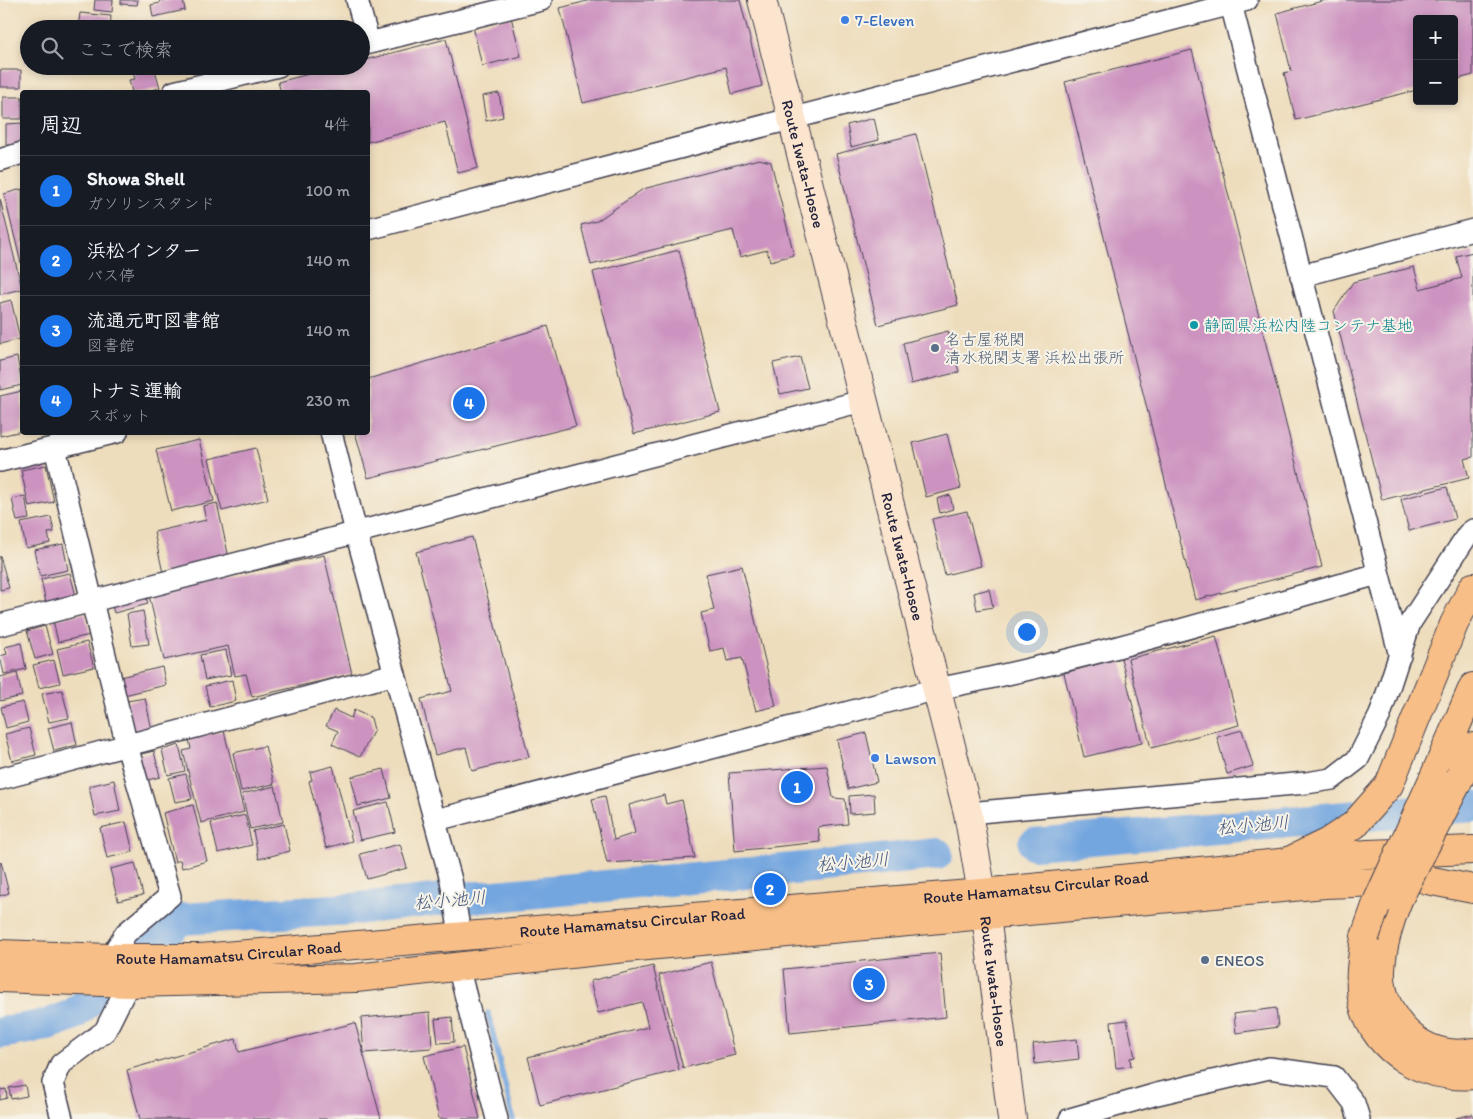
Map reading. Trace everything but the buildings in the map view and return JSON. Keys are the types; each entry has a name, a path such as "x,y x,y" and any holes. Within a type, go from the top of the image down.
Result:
{"main road":[{"name":"Route Iwata-Hosoe","path":"762,0 968,814 984,905 1012,1119"},
{"path":"1288,861 1328,842 1354,825 1389,785 1454,624 1473,587"},
{"path":"1473,687 1378,900 1365,937 1360,972 1363,1004 1373,1025 1388,1046 1409,1063 1431,1073 1460,1076 1473,1075"},
{"path":"1473,747 1461,775 1398,900 1384,939 1380,972 1383,993 1393,1015 1406,1034 1423,1046 1458,1055 1473,1052"},
{"name":"Route Hamamatsu Circular Road","path":"0,978 128,983 356,978 984,905 1288,861 1368,854 1473,850"},
{"path":"1427,880 1473,889"},
{"name":"Route Hamamatsu Circular Road","path":"0,954 110,958 200,958 462,930 984,905 1316,885 1473,880"}],"street":[{"path":"357,0 361,20"},
{"path":"370,43 541,0"},
{"path":"370,228 792,118 1178,9 1239,2 1301,276 1400,656"},
{"path":"182,90 242,75"},
{"path":"0,160 20,155"},
{"path":"1301,276 1473,230"},
{"path":"0,625 862,401"},
{"path":"0,461 106,435"},
{"path":"332,435 356,532 436,820 462,930"},
{"path":"55,448 127,746 170,896 126,933 110,958"},
{"path":"968,814 1332,779 1358,759 1380,715 1410,623 1468,534 1473,530"},
{"path":"436,820 937,690 993,678 1118,646 1378,574"},
{"path":"0,779 395,674"},
{"path":"458,966 498,1119"},
{"path":"62,1119 53,1083 61,1064 105,1031 128,983"},
{"path":"1070,1119 1157,1094 1269,1068 1334,1076 1354,1103 1359,1119"}],"waterway":[{"name":"松小池川","path":"1034,844 1473,806"},
{"name":"松小池川","path":"0,1033 47,1025 74,1014 181,919 353,909 462,897 484,897 937,854"},
{"path":"488,1013 513,1119"}],"place":[{"name":"7-Eleven","path":"845,20"},
{"name":"静岡県浜松内陸コンテナ基地","path":"1194,325"},
{"name":"名古屋税関 清水税関支署 浜松出張所","path":"935,348"},
{"name":"トナミ運輸","path":"469,403"},
{"name":"Lawson","path":"875,758"},
{"name":"Showa Shell","path":"797,787"},
{"name":"浜松インター","path":"770,889"},
{"name":"ENEOS","path":"1205,960"},
{"name":"流通元町図書館","path":"869,984"}]}
